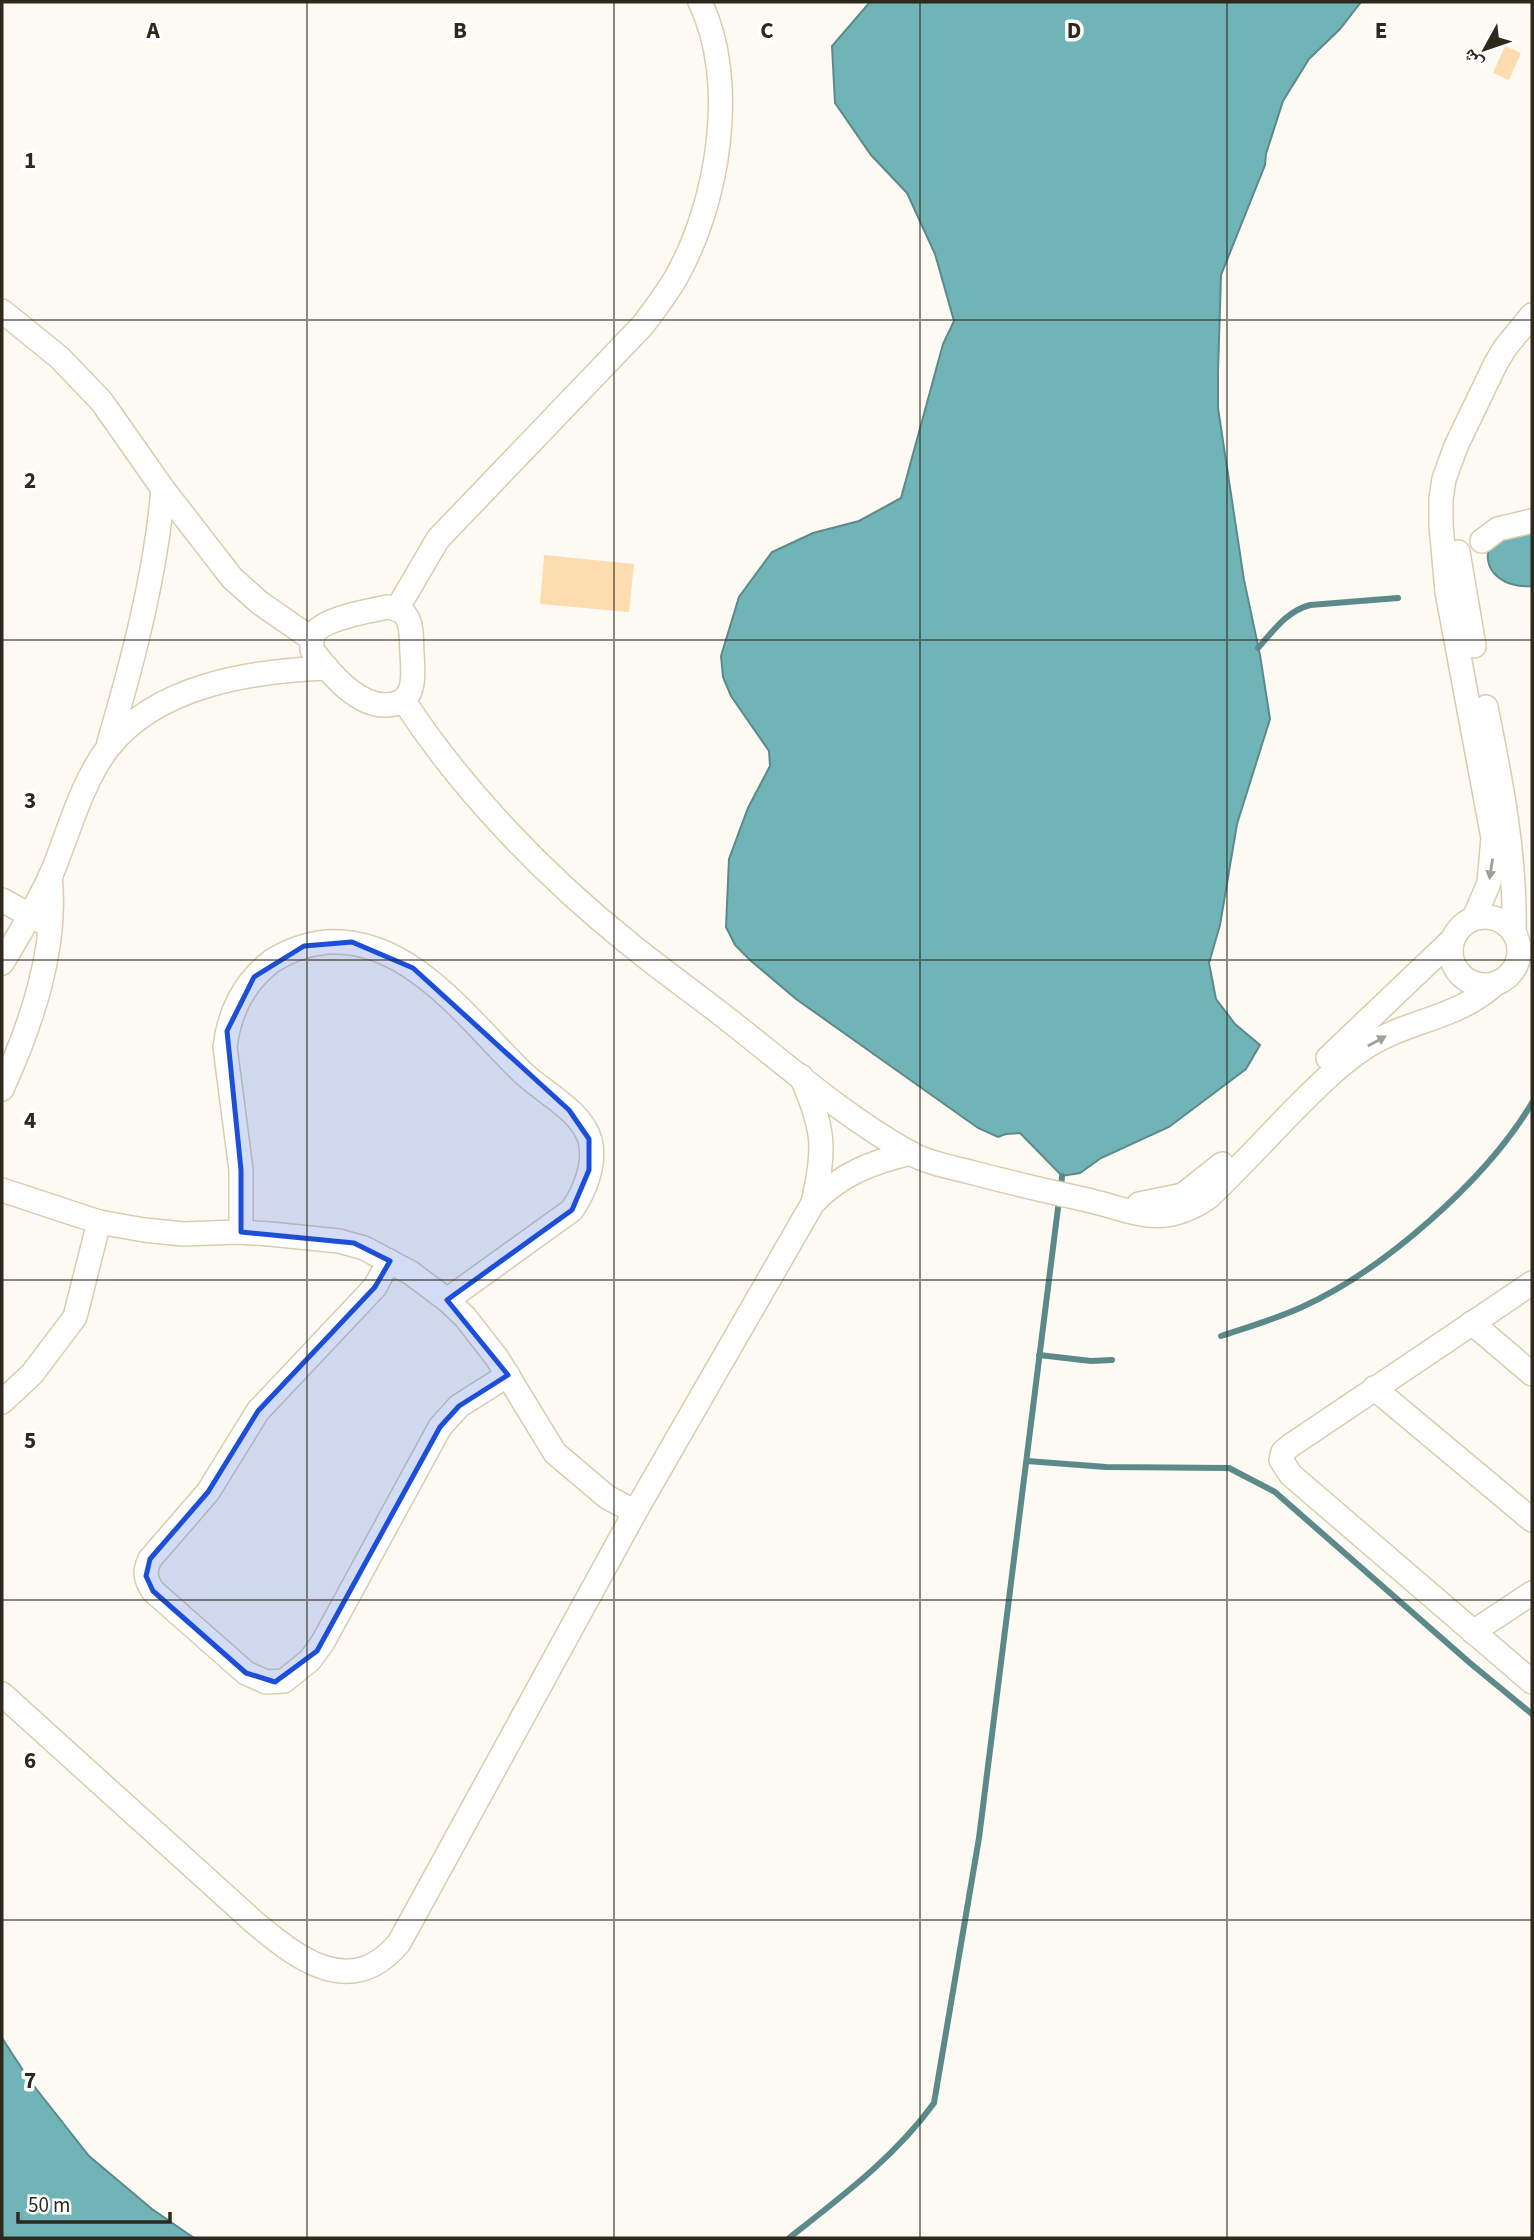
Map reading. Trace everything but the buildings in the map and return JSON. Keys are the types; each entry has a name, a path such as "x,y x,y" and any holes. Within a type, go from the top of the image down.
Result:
{"street":[{"path":"397,609 438,539 643,324 661,302 683,264 694,238 710,183 721,102 715,42 700,2"},
{"path":"2,311 60,358 102,402 163,489 232,578 312,639"},
{"path":"404,701 443,758 469,788 501,824 582,903 624,940 801,1076 911,1153 932,1162 1039,1191 1108,1204 1133,1213 1163,1217 1176,1214 1200,1203 1219,1187 1321,1083 1351,1057 1396,1031 1462,1009 1509,975 1517,963 1519,947 1514,933 1513,886 1504,803 1459,566 1454,511 1458,487 1471,447 1532,322"},
{"path":"1474,918 1489,883 1493,838 1447,592 1441,499 1452,455 1505,348 1532,322"},
{"path":"2,964 50,876 88,784 107,749 128,674 156,546 163,489"},
{"path":"1482,541 1498,529 1532,521"},
{"path":"387,607 397,609 405,614 410,624 413,669 409,694 404,701 383,706 370,703 348,688 312,650 312,639 316,631 335,620 387,607"},
{"path":"107,749 143,714 185,695 225,681 270,672 327,668"},
{"path":"2,1089 31,1009 52,927 50,876"},
{"path":"2,900 52,927"},
{"path":"1108,1204 1154,1202 1183,1195 1195,1188 1312,1072 1453,939 1461,926 1474,918 1489,917 1509,927 1514,933"},
{"path":"1453,939 1451,954 1460,975 1481,985 1496,983"},
{"path":"241,1232 242,1170 225,1047 227,1031 237,1003 254,977 265,966 290,951 320,943 368,946 412,968 438,989 523,1073 579,1120 589,1139 589,1170 579,1200 572,1210 446,1300"},
{"path":"801,1076 816,1111 821,1135 822,1155 813,1203"},
{"path":"2,1694 276,1940 306,1961 320,1967 350,1971 365,1969 379,1962 398,1942 635,1512 813,1203 826,1189 852,1171 911,1153"},
{"path":"2,1190 99,1222 183,1234 241,1232 354,1243 411,1273 446,1300 472,1326 508,1375 555,1453 607,1497 635,1512"},
{"path":"2,1402 32,1374 75,1317 99,1222"},
{"path":"389,1261 375,1287 258,1411 208,1493 150,1559 146,1576 153,1591 246,1673 265,1682 284,1681 310,1660 323,1642 440,1427 459,1406 508,1375"},
{"path":"1532,1283 1290,1446 1283,1452 1281,1460 1291,1475 1532,1682"},
{"path":"1472,1323 1532,1374"},
{"path":"2,1375 13,1377 32,1374"},
{"path":"1374,1388 1532,1520"},
{"path":"1473,1632 1532,1592"}],"highlighted area":[{"path":"352,942 413,968 569,1110 589,1139 589,1170 572,1210 447,1300 508,1375 459,1406 440,1427 317,1651 275,1682 246,1673 153,1591 146,1576 150,1559 208,1492 258,1411 375,1287 390,1261 354,1243 241,1232 241,1170 227,1031 254,977 304,946"}],"water":[{"path":"870,2 1361,2 1340,29 1309,59 1283,101 1265,165 1221,275 1218,408 1244,580 1270,719 1237,824 1220,925 1209,963 1216,999 1235,1024 1260,1045 1246,1069 1169,1127 1101,1158 1080,1173 1062,1176 1020,1133 998,1137 978,1128 796,999 735,945 726,927 729,859 748,808 770,766 769,751 731,696 723,677 721,656 739,597 772,552 813,533 859,521 901,498 943,344 954,321 935,254 907,193 871,155 835,103 832,46"},
{"path":"1532,526 1532,586 1504,581 1496,576 1488,561 1492,541"},
{"path":"2,2038 30,2081 89,2156 152,2209 194,2238 2,2238"}],"waterway":[{"path":"1258,648 1281,622 1310,605 1398,598"},
{"path":"1221,1336 1272,1319 1334,1291 1399,1246 1461,1192 1512,1132 1532,1103"},
{"path":"1061,1189 1062,1176"},
{"path":"789,2238 885,2159 934,2103 979,1838 1059,1200"},
{"path":"1039,1355 1091,1361 1112,1360"},
{"path":"1027,1461 1106,1467 1229,1468 1275,1492 1532,1714"}]}
